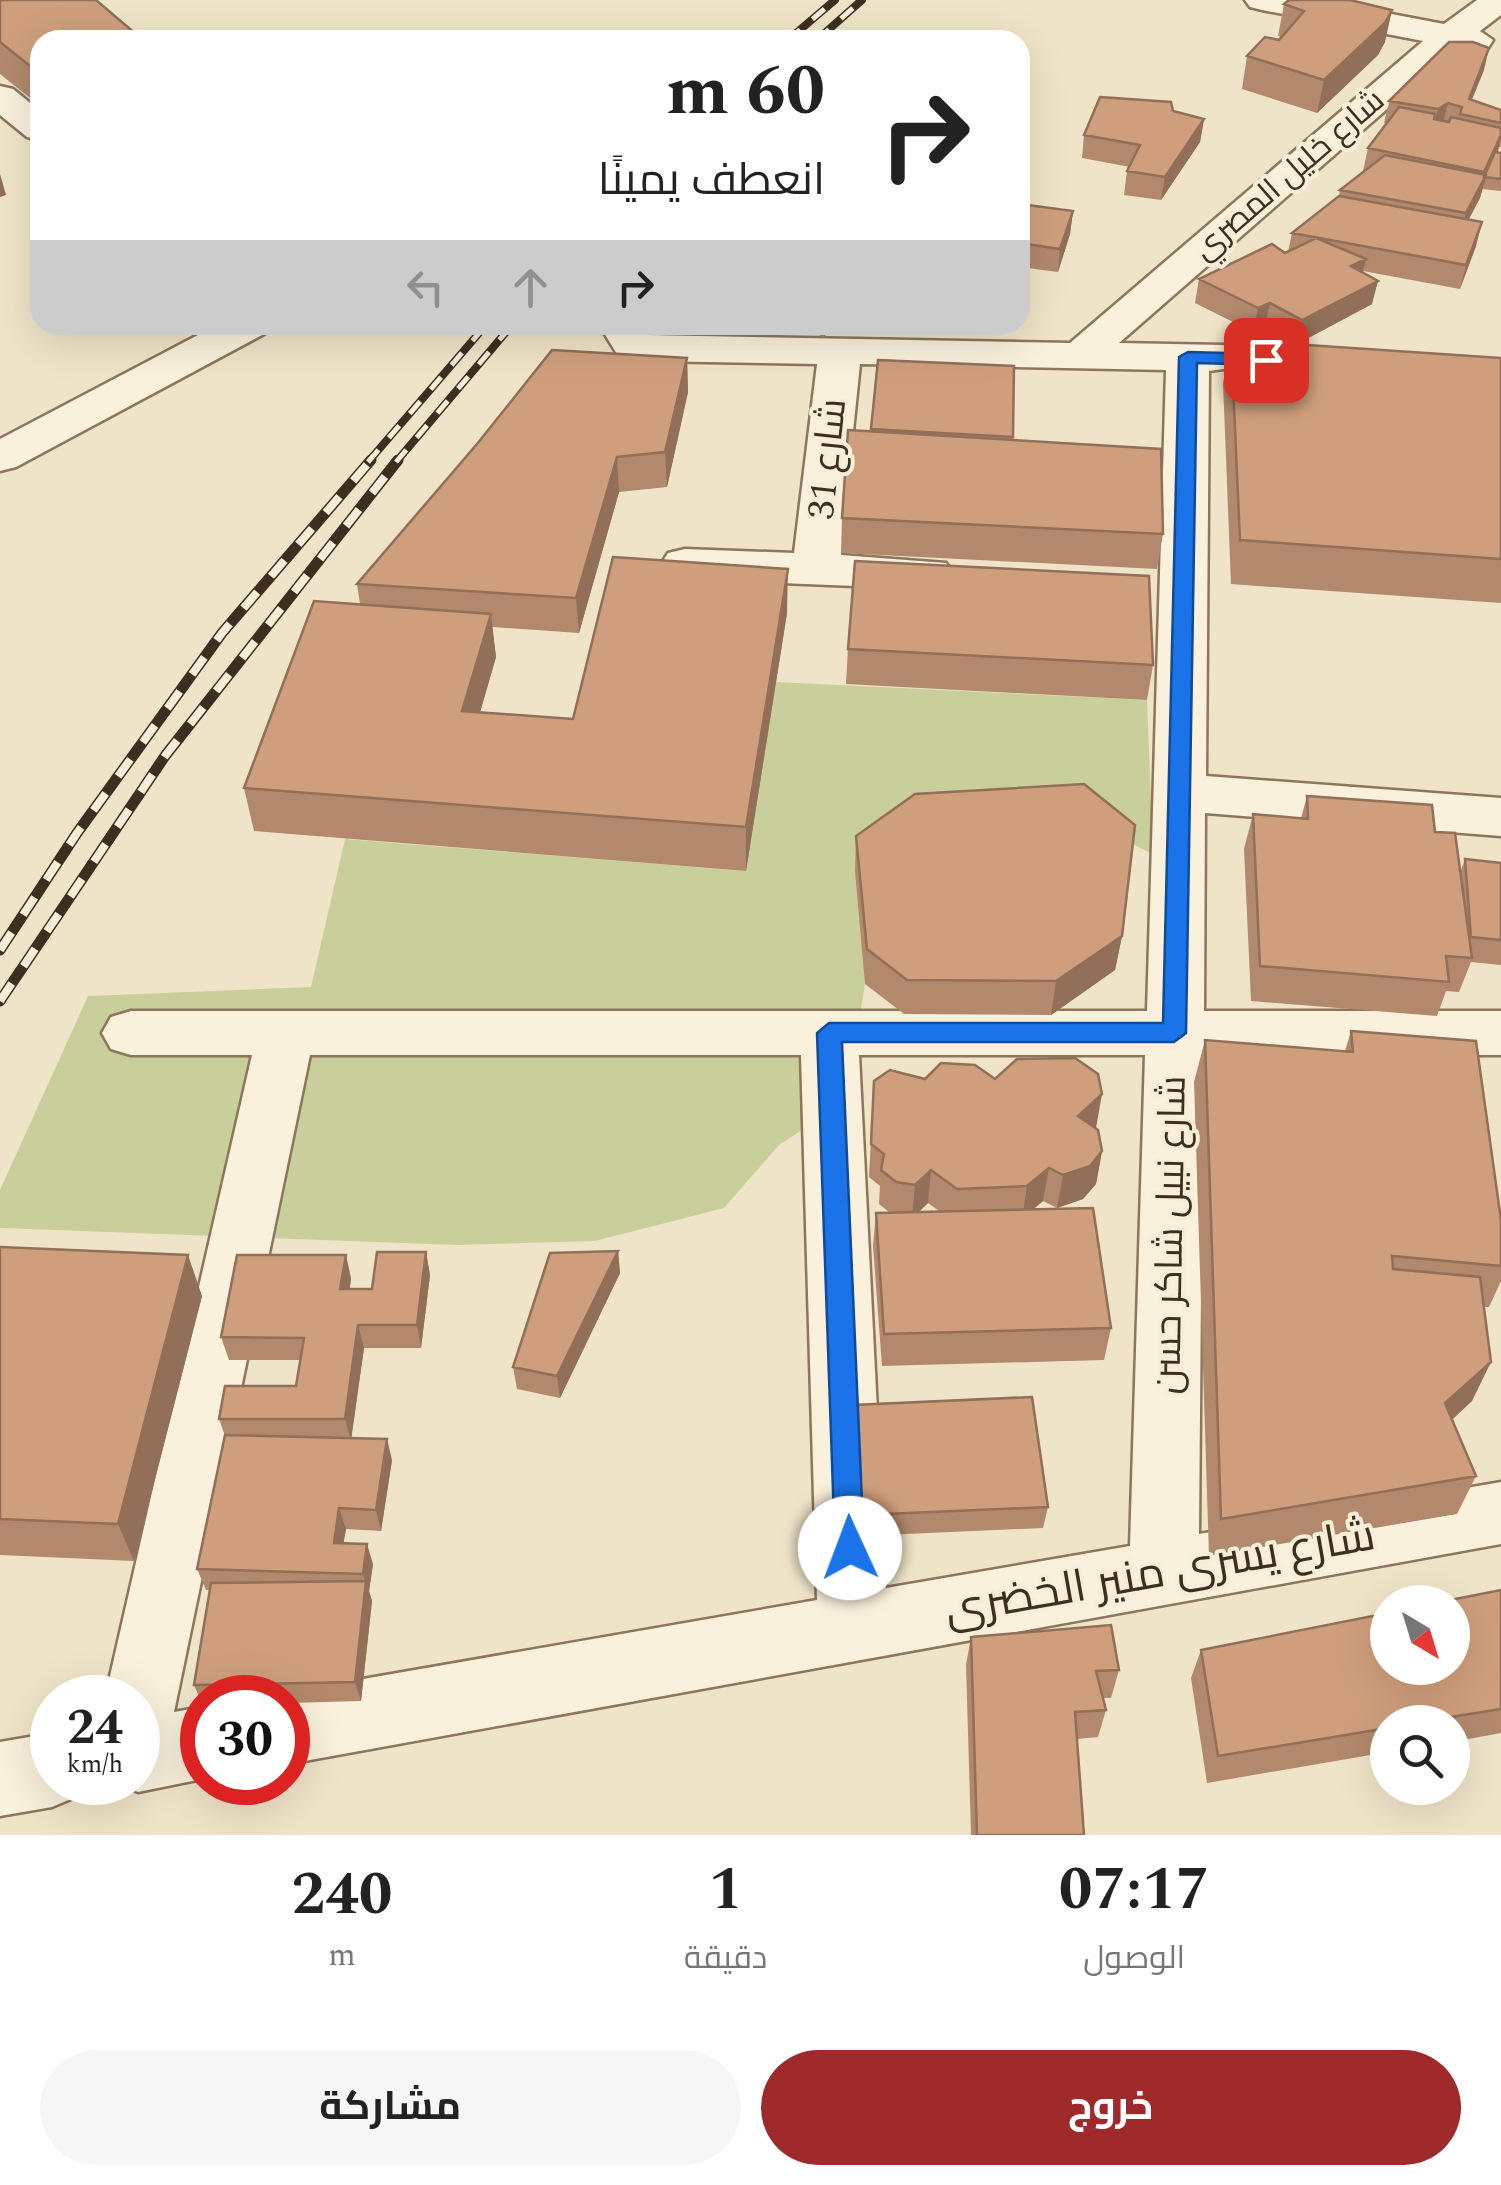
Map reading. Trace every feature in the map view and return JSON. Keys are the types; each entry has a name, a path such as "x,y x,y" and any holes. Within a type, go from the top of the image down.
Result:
{"street":[{"path":"1262,0 1501,45"},
{"name":"شارع خليل المصري","path":"1082,354 1451,35 1499,0"},
{"path":"0,97 30,121"},
{"path":"0,457 230,335"},
{"path":"625,335 627,342 640,347 1266,360"},
{"name":"شارع 31","path":"816,569 840,349"},
{"name":"شارع نبيل شاكر حسن","path":"1164,1573 1180,792 1164,584 1166,472 1188,357"},
{"path":"828,454 967,461"},
{"path":"641,562 970,576"},
{"path":"1180,792 1501,817"},
{"path":"131,1034 1501,1032"},
{"path":"146,1675 286,1033"},
{"path":"829,1033 852,1628"},
{"name":"شارع يسرى منير الخضرى","path":"310,1724 1501,1513"},
{"path":"0,1779 30,1774"}],"green space":[{"path":"776,682 1147,700 1153,854 1079,819 865,984 846,1101 779,1145 724,1208 595,1241 457,1245 0,1228 0,1190 88,996 311,987 345,839 745,871"}],"building":[{"path":"0,0 96,0 131,30 30,30 30,66 0,42"},
{"path":"1289,0 1350,0 1392,10 1385,23 1324,80 1247,56 1265,37 1279,40 1304,11 1284,4"},
{"path":"1449,42 1473,42 1489,48 1469,99 1501,110 1501,123 1460,114 1462,107 1448,103 1438,109 1389,101"},
{"path":"1100,97 1171,102 1173,111 1204,119 1165,177 1127,171 1140,145 1084,135"},
{"path":"1399,107 1435,114 1434,119 1449,122 1451,117 1501,128 1484,172 1368,148"},
{"path":"1495,152 1501,153 1501,179 1484,177"},
{"path":"1385,155 1486,175 1466,213 1340,190"},
{"path":"1339,196 1482,222 1466,265 1292,233"},
{"path":"1030,205 1073,211 1060,249 1030,244"},
{"path":"1316,238 1366,259 1351,266 1378,281 1302,320 1270,303 1258,308 1199,279 1272,244 1285,253"},
{"path":"1231,340 1501,358 1501,559 1240,540"},
{"path":"552,350 687,358 665,452 617,457 576,598 357,584 477,444"},
{"path":"878,360 1014,366 1013,437 871,429"},
{"path":"848,430 1161,449 1163,534 842,518"},
{"path":"613,557 788,569 746,827 244,788 314,601 491,614 462,711 573,719"},
{"path":"855,561 1149,576 1153,665 848,649"},
{"path":"1084,784 1135,825 1122,936 1056,981 907,980 867,949 856,836 915,794"},
{"path":"1307,796 1432,805 1435,832 1455,833 1472,958 1446,956 1449,982 1260,966 1253,814 1308,819"},
{"path":"1465,859 1501,863 1501,940 1471,937"},
{"path":"1351,1031 1476,1041 1501,1220 1501,1266 1392,1256 1393,1269 1480,1277 1491,1362 1445,1403 1476,1476 1221,1519 1205,1040 1353,1052"},
{"path":"1075,1058 1098,1074 1102,1094 1078,1116 1098,1130 1102,1151 1090,1166 1063,1175 1049,1168 1027,1186 957,1189 931,1170 915,1185 896,1182 881,1170 884,1154 871,1144 874,1081 890,1070 925,1079 941,1063 975,1065 995,1079 1017,1059"},
{"path":"1093,1208 1111,1328 884,1334 876,1213"},
{"path":"0,1247 188,1255 118,1524 0,1519"},
{"path":"618,1251 557,1376 513,1367 550,1253"},
{"path":"377,1252 426,1252 417,1325 358,1325 345,1419 219,1419 225,1386 296,1386 304,1338 221,1337 237,1255 346,1255 340,1289 372,1289"},
{"path":"1032,1397 1048,1507 862,1515 853,1405"},
{"path":"225,1435 387,1439 376,1510 339,1508 334,1543 367,1544 363,1574 197,1569"},
{"path":"366,1581 355,1682 310,1683 310,1675 196,1675 211,1583"},
{"path":"1501,1590 1501,1709 1470,1714 1470,1705 1370,1705 1370,1731 1218,1756 1201,1650 1370,1617 1370,1685 1470,1685 1470,1596"},
{"path":"1111,1625 1119,1670 1096,1671 1106,1710 1075,1712 1084,1835 977,1835 971,1637"}],"railway":[{"path":"800,30 835,0"},
{"path":"828,30 862,0"},
{"path":"368,462 477,335"},
{"path":"396,462 504,335"},
{"path":"0,950 77,833 222,633 371,460"},
{"path":"0,1001 165,756 398,460"}],"route":[{"path":"850,1548 829,1033 1174,1033 1188,357 1266,360"}]}
